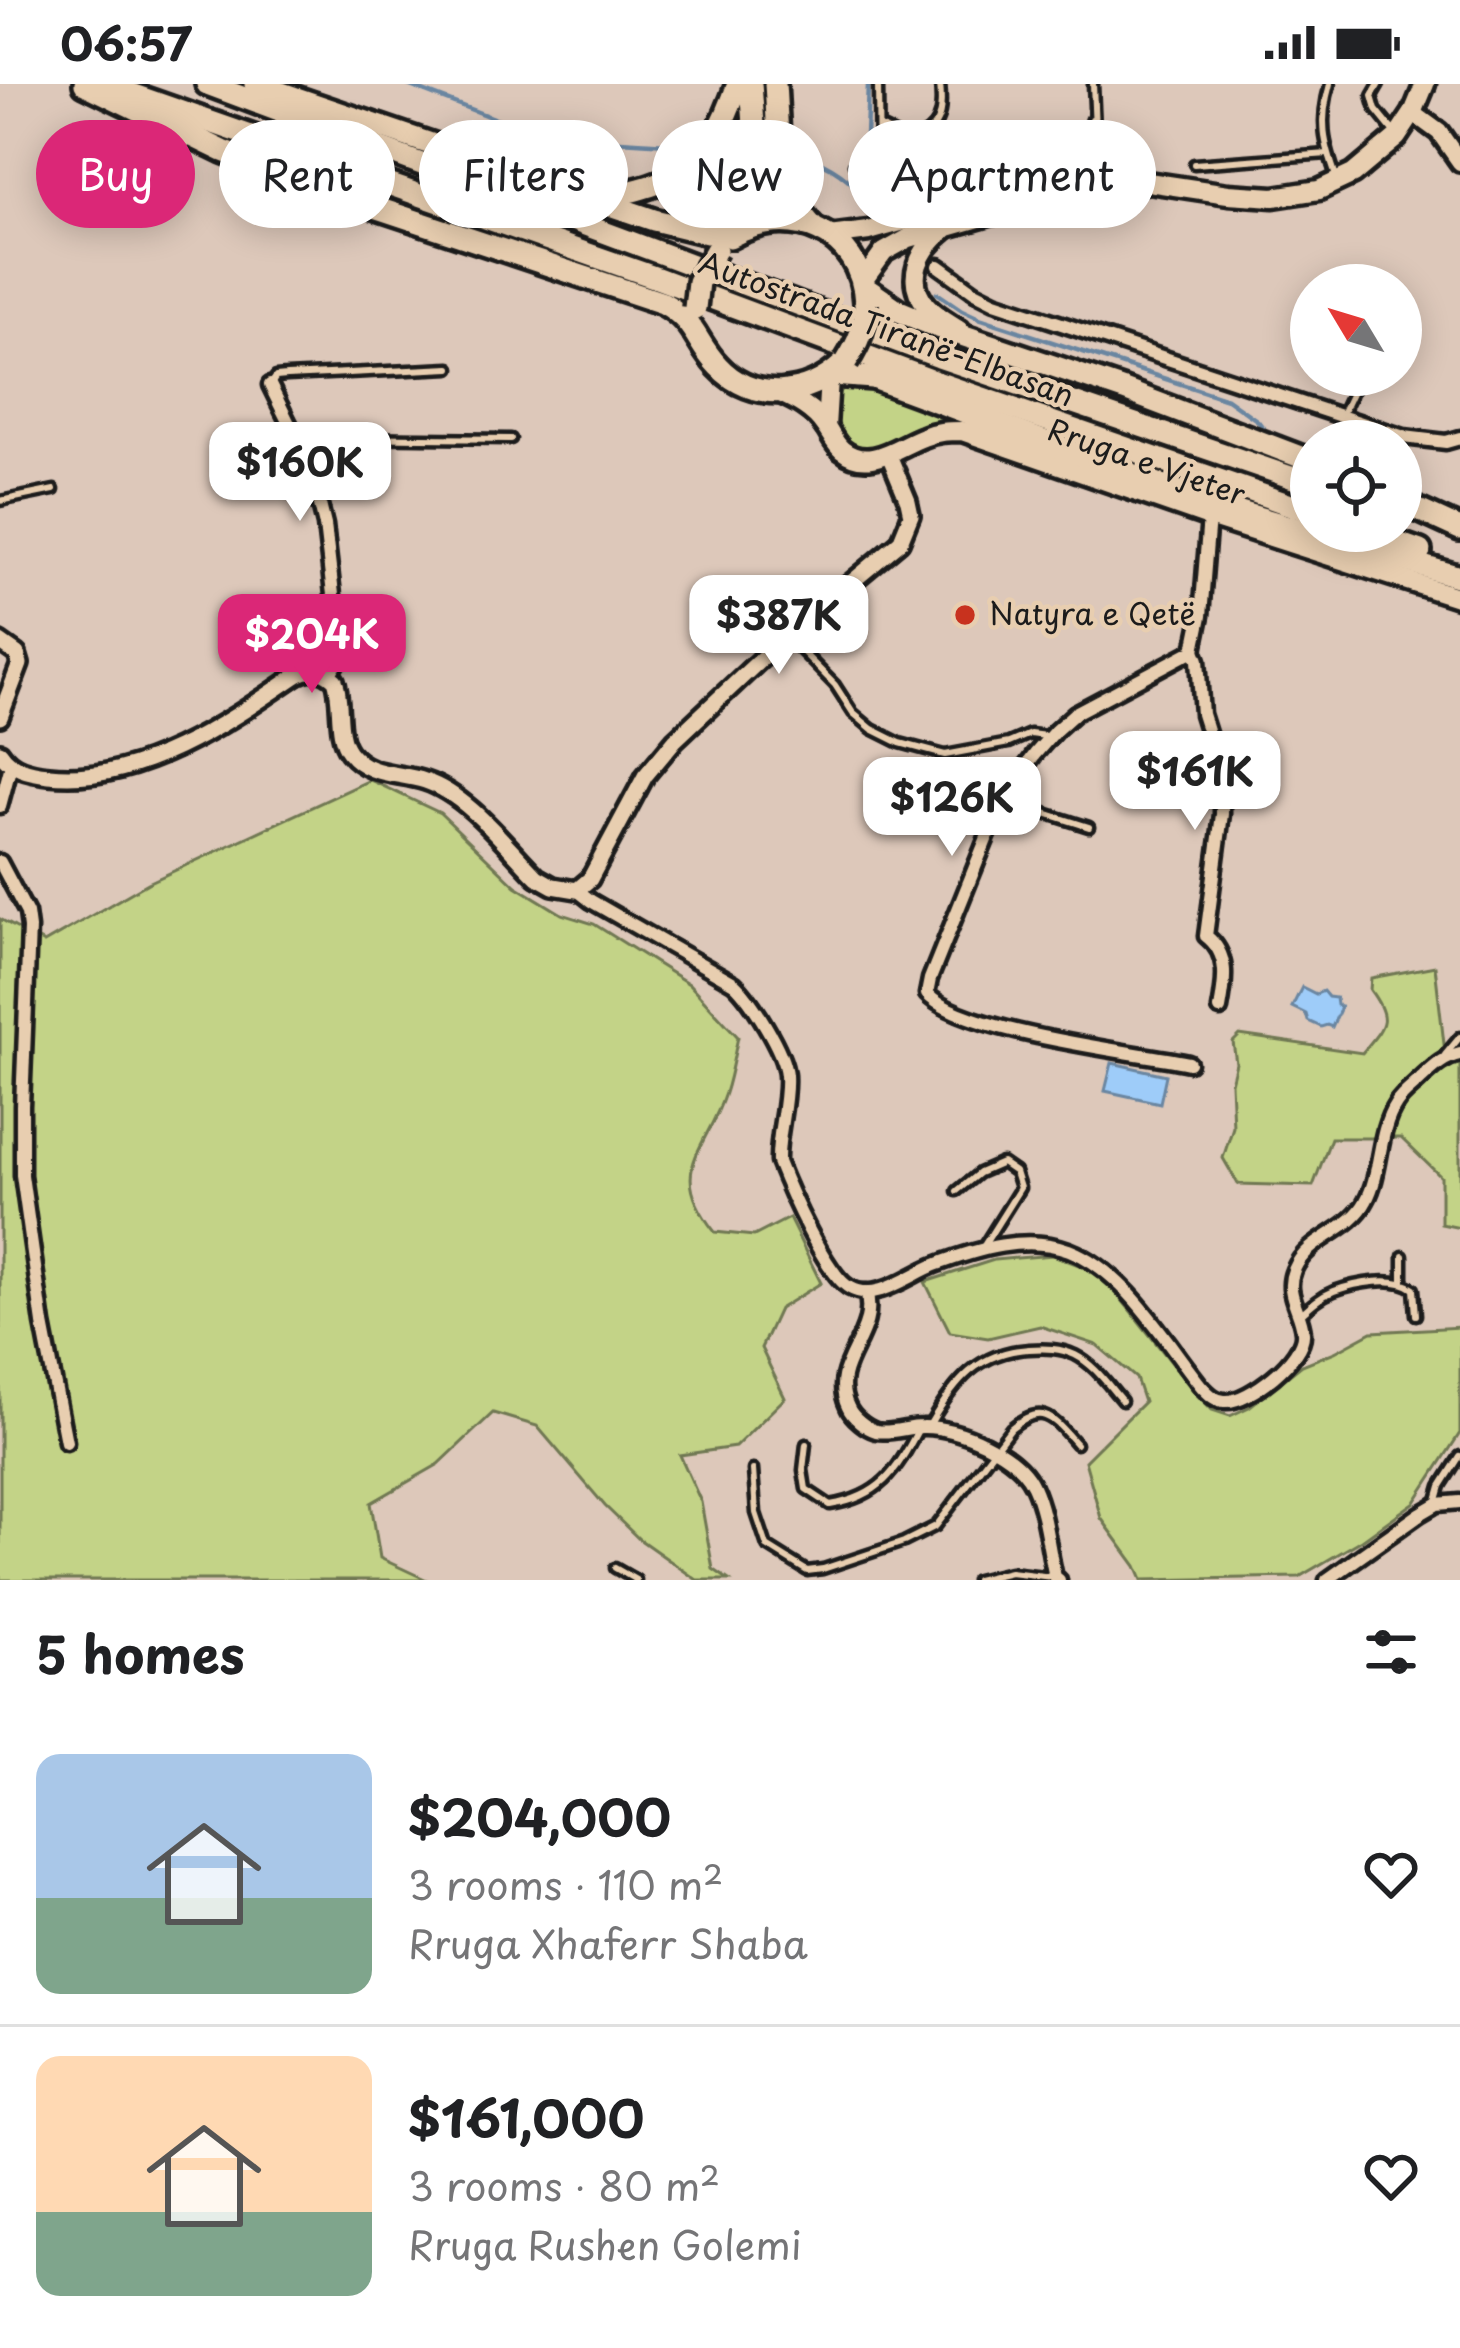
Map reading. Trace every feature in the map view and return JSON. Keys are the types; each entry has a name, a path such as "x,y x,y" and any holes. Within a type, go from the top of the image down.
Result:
{"highway":[{"path":"85,84 223,151 317,188 663,302 686,318 700,336"},
{"name":"Autostrada Tiranë-Elbasan","path":"102,84 1290,505"},
{"name":"Autostrada Tiranë-Elbasan","path":"207,84 939,357 1290,477"},
{"path":"255,84 419,139"},
{"path":"628,193 688,168 707,150 723,126 738,84"},
{"path":"751,84 756,196 741,231 716,250 698,282 695,308 700,336 719,367 749,387 778,392 808,388 835,372 858,343 865,321 864,291 851,258 801,214 784,180 775,84"},
{"path":"628,212 695,232 741,231 791,221 821,232"},
{"path":"864,291 935,326 1290,452"},
{"path":"835,372 872,378 1210,503 1460,577"},
{"path":"1422,500 1460,514"},
{"path":"1422,513 1460,532"},
{"path":"1422,520 1460,532"},
{"path":"1422,551 1460,564"}],"main road":[{"path":"1156,183 1274,197 1319,190 1372,161 1397,137 1425,84"},
{"path":"1413,113 1439,132 1460,162"},
{"path":"821,232 879,228"},
{"path":"864,291 884,252 898,242 945,228"},
{"path":"947,228 928,242 919,257 916,280 929,309 967,334"},
{"path":"826,427 835,372"},
{"path":"778,392 804,405 851,455 869,459 889,454"},
{"name":"Rruga e Vjeter","path":"889,454 941,431 962,431 1460,598"}],"street":[{"path":"939,266 995,302 1423,441 1460,438"},
{"path":"270,385 315,484 325,525 339,647 328,675"},
{"path":"578,890 590,879 652,765 675,740 782,641 900,542 911,515 889,454"},
{"path":"1209,517 1194,650 1202,714 1222,778 1222,814 1206,936 1216,944 1226,974 1220,1009"},
{"path":"0,642 16,654 20,664 0,717"},
{"path":"1189,1063 1004,1028 947,1009 927,994 929,979 1003,800 1050,737 1104,696 1194,650"},
{"path":"0,806 6,758 32,773 79,777 121,769 229,722 308,670 318,670 335,680 339,690 344,745 351,756 370,769 422,780 452,793 537,877 578,890 734,983 749,1000 786,1074 778,1162 833,1275 852,1290 866,1292 997,1246 1046,1244 1070,1250 1117,1280 1202,1387 1227,1402 1253,1392 1301,1347 1303,1332 1289,1287 1299,1260 1366,1203 1396,1104 1443,1058 1460,1054"},
{"path":"0,862 27,913 29,928 22,1175 66,1442"},
{"path":"866,1292 870,1304 867,1328 845,1374 848,1407 866,1427 878,1432 924,1427 957,1433 997,1450 1019,1466 1032,1484 1057,1579"},
{"path":"1327,1580 1437,1504 1460,1502"}],"lane":[{"path":"878,84 880,120"},
{"path":"937,120 940,84"},
{"path":"1094,84 1095,120"},
{"path":"1330,84 1322,127 1338,182"},
{"path":"1379,84 1372,96 1376,110 1397,137"},
{"path":"1091,120 1094,109"},
{"path":"1194,164 1328,154"},
{"path":"270,385 277,377 450,368"},
{"path":"1341,416 1351,396"},
{"path":"298,442 333,437 511,440"},
{"path":"0,501 53,490"},
{"path":"762,610 782,641 835,685 853,713 900,743 945,754 1009,743 1030,734 1050,737"},
{"path":"1003,800 1089,827"},
{"path":"1443,1058 1460,1037"},
{"path":"957,1190 1002,1163 1016,1172 1020,1188 981,1250"},
{"path":"1402,1282 1403,1256"},
{"path":"1298,1316 1336,1290 1381,1282 1402,1282 1414,1288 1415,1315"},
{"path":"806,1444 806,1489 830,1505 855,1501 881,1486 968,1371 988,1356 1023,1349 1055,1348 1078,1356 1122,1401"},
{"path":"753,1470 756,1514 766,1546 807,1571 904,1543 936,1526 1011,1428 1026,1416 1039,1413 1053,1419 1076,1444"},
{"path":"1437,1504 1441,1486 1460,1456"},
{"path":"615,1568 636,1580"},
{"path":"976,1580 1010,1572 1057,1579"}],"green space":[{"path":"854,384 964,419 930,422 881,447 859,449 842,438 835,421 837,395"},
{"path":"370,780 440,813 516,886 562,914 594,924 689,984 738,1037 725,1093 694,1161 693,1192 715,1232 754,1236 789,1218 821,1283 779,1309 761,1348 785,1398 735,1447 680,1455 701,1502 713,1569 729,1580 697,1580 639,1539 537,1426 493,1413 439,1464 371,1503 380,1558 427,1580 0,1580 0,919 44,943 148,883"},
{"path":"1435,966 1444,1044 1460,1045 1460,1228 1441,1224 1441,1177 1401,1138 1331,1138 1313,1186 1238,1184 1223,1158 1233,1127 1233,1042 1240,1035 1362,1053 1383,1023 1382,1009 1370,990 1371,978"},
{"path":"1053,1255 1092,1270 1114,1290 1195,1392 1212,1410 1230,1416 1249,1407 1302,1365 1372,1332 1460,1327 1460,1433 1415,1502 1299,1577 1142,1580 1101,1518 1085,1461 1144,1402 1136,1378 1097,1345 1040,1326 988,1338 950,1332 925,1282 994,1260"}],"water":[{"path":"1302,987 1336,998 1341,1007 1332,1027 1308,1021 1306,1014 1292,1007"},
{"path":"1112,1063 1166,1075 1160,1103 1105,1091"}],"waterway":[{"path":"405,84 524,130 652,143"},
{"path":"867,120 868,84"},
{"path":"824,164 848,181"},
{"path":"937,293 979,318 1227,399 1267,433"}],"place":[{"name":"Natyra e Qetë","path":"965,615"}]}
